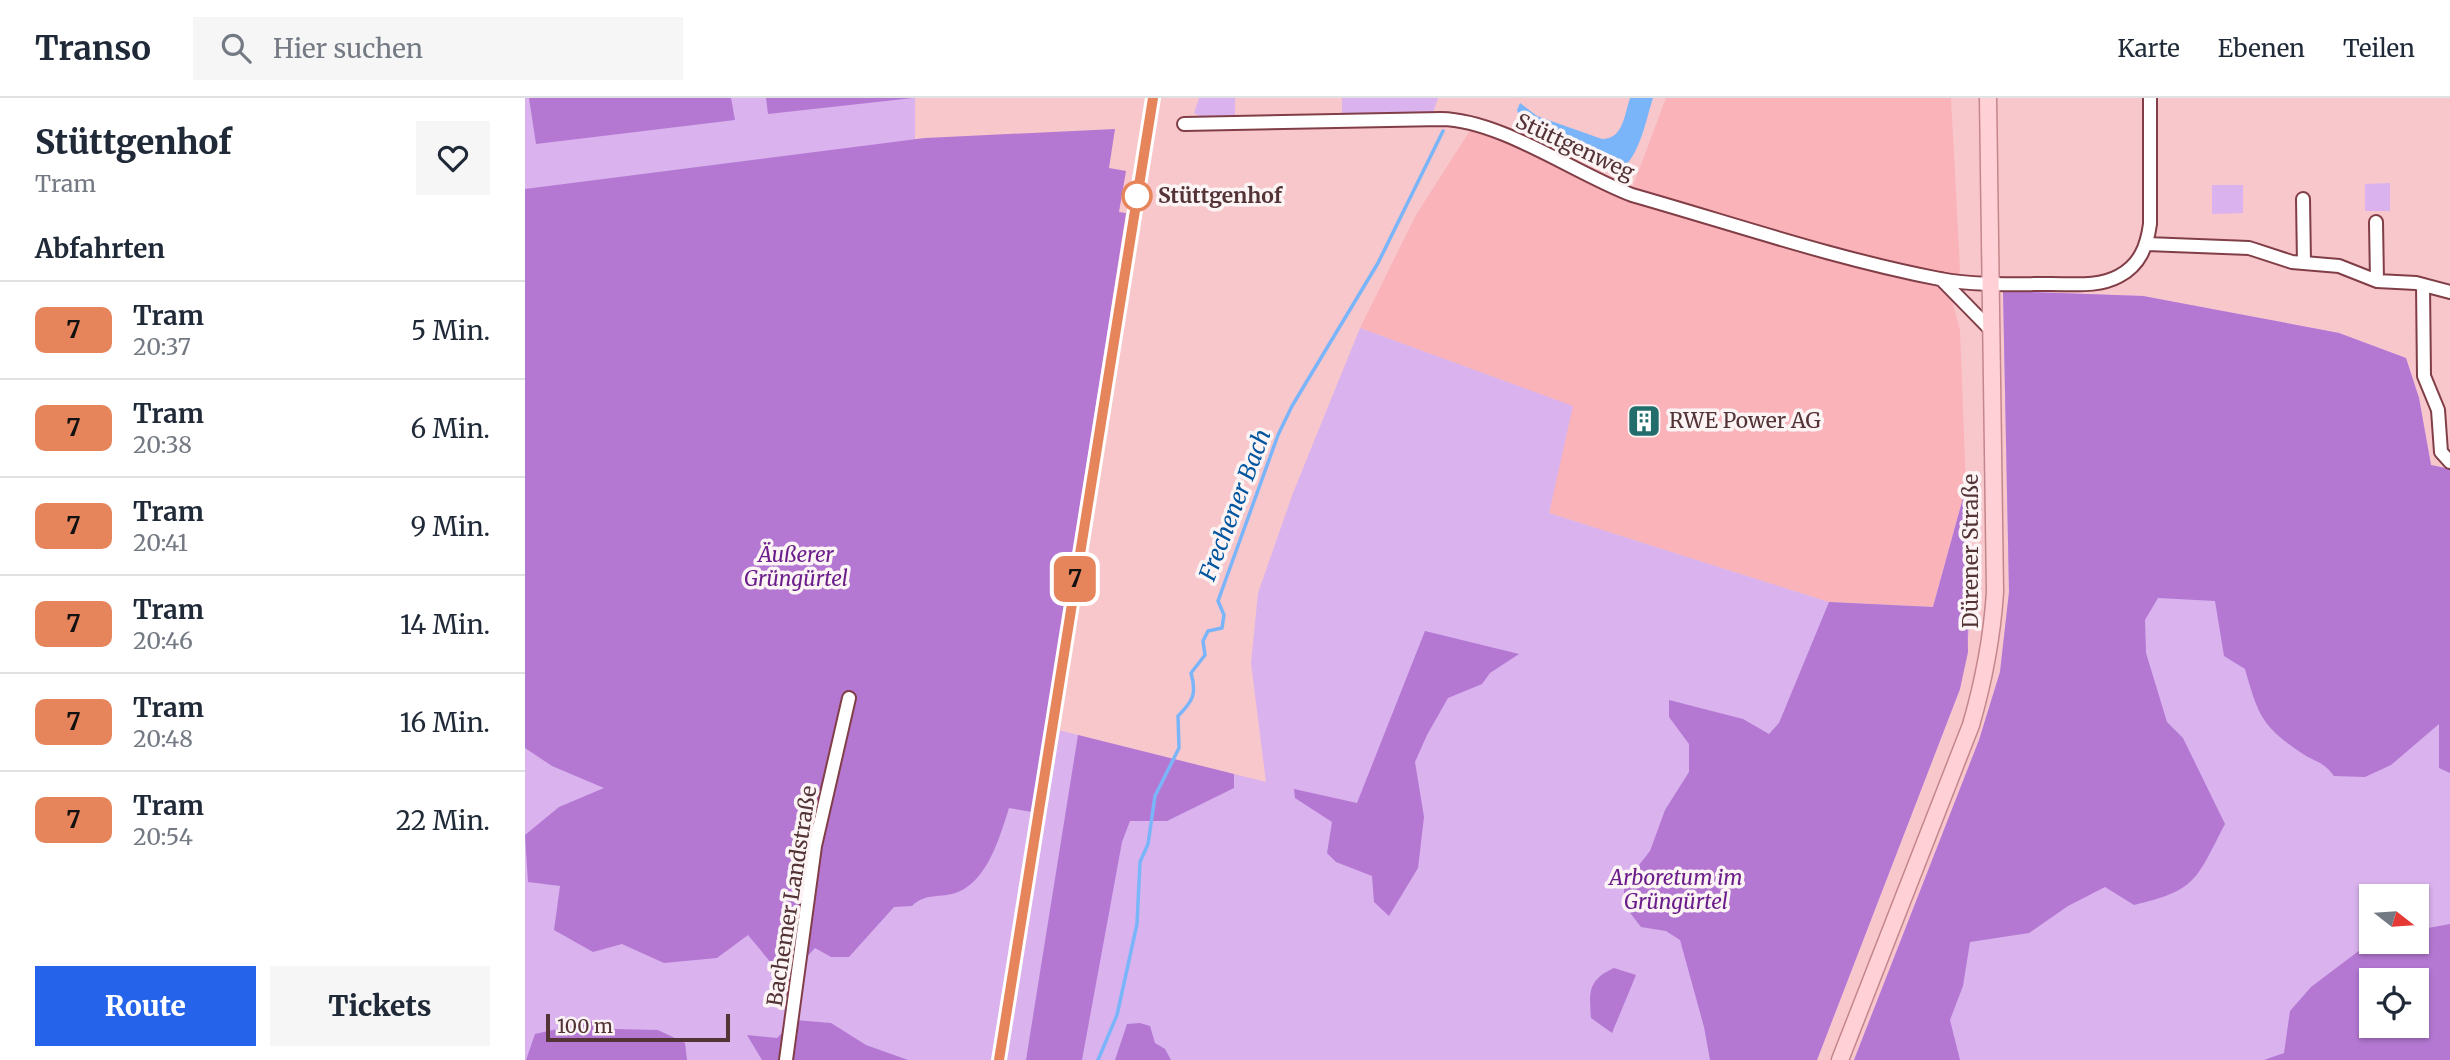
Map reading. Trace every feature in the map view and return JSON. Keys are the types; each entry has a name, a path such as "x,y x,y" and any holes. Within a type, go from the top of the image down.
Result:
{"main road":[{"name":"Dürener Straße","path":"1840,1060 1971,725 1986,674 1995,592 1988,98"}],"street":[{"path":"2150,98 2150,224 2147,244 2249,248 2304,264 2330,264 2378,281 2423,285 2450,292"},
{"name":"Stüttgenweg","path":"1184,124 1444,119 1494,130 1599,182 1632,195 1941,279 1989,284 2097,284 2119,276 2138,261 2147,244"},
{"path":"2303,200 2304,264"},
{"path":"2376,222 2378,281"},
{"path":"1941,279 1990,329"},
{"path":"2423,285 2424,376 2438,410 2441,453 2450,462"},
{"name":"Bachemer Landstraße","path":"786,1060 815,846 849,698"}],"shaded area":[{"path":"1666,98 1951,98 1960,269 1953,304 1960,330 1966,487 1933,607 1829,602 1549,513 1572,406 1360,328 1416,215 1471,129 1495,136 1627,202"}],"green space":[{"name":"Äußerer Grüngürtel","path":"525,98 915,98 915,139 925,138 1111,313 1046,727 1266,782 1251,663 1258,593 1293,493 1360,328 1573,406 1549,513 1829,602 1933,607 1966,487 1973,605 1960,689 1817,1060 525,1060"},
{"path":"529,98 731,98 735,120 536,144"},
{"path":"766,98 913,98 768,114"},
{"path":"1199,98 1235,98 1235,119 1205,119 1194,113"},
{"path":"1342,98 1438,98 1433,113 1342,117"},
{"path":"1115,129 1109,168 1126,171 1119,212 1126,213 1032,812 1009,808 985,868 968,886 951,894 928,897 912,906 894,907 849,957 831,957 815,948 803,961 789,969 772,964 748,935 717,958 664,963 622,944 593,952 554,930 560,886 528,882 525,835 559,807 604,788 552,766 525,748 525,189 925,138"},
{"path":"2390,183 2390,211 2365,211 2365,184"},
{"path":"2212,185 2243,185 2243,213 2212,214"},
{"path":"2003,291 2143,296 2339,333 2406,358 2419,398 2431,465 2450,469 2450,1060 1854,1060 1979,740 2000,672 2009,592"},
{"path":"2003,291 2143,296 2339,333 2406,358 2419,398 2431,465 2450,469 2450,773 2439,768 2439,724 2391,765 2365,777 2334,776 2323,765 2278,736 2264,719 2245,669 2224,656 2215,601 2158,598 2145,620 2146,653 2167,722 2183,738 2225,824 2208,858 2193,880 2171,894 2134,905 2105,887 2068,906 2029,933 1970,942 1963,986 1950,1020 1960,1060 1854,1060 1979,740 2000,672 2009,592"},
{"path":"1966,487 1968,652 1960,689 1817,1060 1710,1060 1704,1027 1680,940 1666,931 1641,927 1624,905 1624,884 1650,851 1665,810 1689,772 1689,744 1669,717 1669,700 1743,719 1769,734 1779,723 1829,602 1933,607"},
{"path":"1425,631 1519,654 1490,673 1482,684 1448,698 1427,735 1415,762 1424,817 1418,868 1389,916 1374,902 1372,876 1336,862 1327,853 1332,822 1295,798 1294,789 1357,803"},
{"path":"1078,735 1234,774 1234,788 1167,821 1130,821 1122,842 1082,1060 1026,1060"},
{"path":"2450,924 2450,1060 2264,1060 2284,1053 2290,1011 2311,987 2359,951 2359,954 2429,954 2429,928"},
{"name":"Arboretum im Grüngürtel","path":"1614,968 1636,975 1612,1033 1591,1018 1590,1000 1595,982 1605,972"},
{"path":"597,1020 614,1029 658,1030 685,1043 687,1060 526,1060 535,1034"},
{"path":"795,1020 831,1023 866,1045 908,1060 762,1060 747,1035 777,1038"},
{"path":"1140,1023 1150,1026 1155,1043 1165,1049 1171,1060 1115,1060 1127,1024"}],"water":[{"path":"1630,98 1653,98 1638,146 1621,169 1570,152 1522,124 1517,110 1520,103 1537,116 1602,139 1619,131"}],"waterway":[{"name":"Frechener Bach","path":"1098,1060 1117,1015 1137,924 1140,862 1148,844 1155,796 1179,748 1178,716 1192,697 1194,686 1191,673 1205,655 1203,641 1208,631 1222,628 1224,615 1218,601 1278,435 1292,406 1378,263 1443,131"}],"railway":[{"path":"999,1060 1153,98"}],"tram line":[{"name":"7","path":"999,1060 1153,98"}],"place":[{"name":"Stüttgenhof","path":"1137,196"},
{"name":"RWE Power AG","path":"1644,421"}]}
